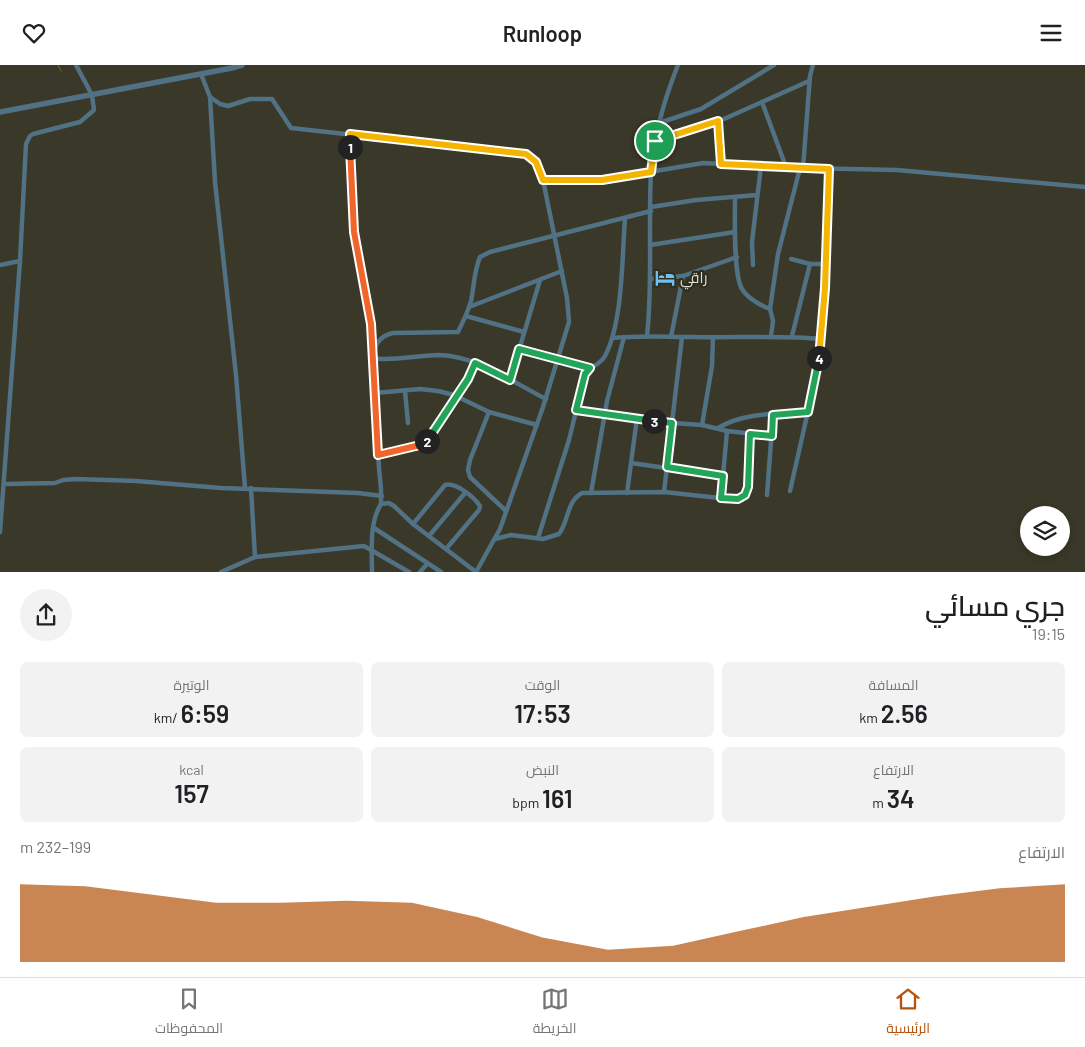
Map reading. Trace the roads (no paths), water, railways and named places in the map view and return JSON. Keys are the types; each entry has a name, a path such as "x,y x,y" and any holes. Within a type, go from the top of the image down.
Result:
{"street":[{"path":"0,532 20,261 25,151 30,136 38,132 80,122 94,109 92,95 76,65"},
{"path":"0,112 242,65"},
{"path":"647,336 650,309 651,172 664,99 678,65"},
{"path":"659,123 701,109 774,65"},
{"path":"771,336 773,321 770,309 778,254 802,168 811,67"},
{"path":"201,74 210,97 224,283 236,375 245,488"},
{"path":"655,141 718,121 809,81"},
{"path":"210,97 220,104 228,106 250,99 272,99 291,128 526,154 536,162 543,180 555,236 567,298 568,321 546,399 495,539 476,572 389,503 381,504"},
{"path":"762,102 786,167"},
{"path":"718,121 721,164"},
{"path":"350,134 354,232 371,324 382,496 381,504 375,512 372,572"},
{"path":"543,180 602,180 703,163 897,170 1085,187"},
{"path":"753,265 752,242 761,166"},
{"path":"790,491 818,367 822,339 829,169"},
{"path":"373,359 375,346 386,335 458,332 469,307 480,257 625,218 651,209 758,195"},
{"path":"735,197 735,232 742,289 760,305 770,309"},
{"path":"538,538 569,440 585,374 604,358 613,338 620,294 625,218"},
{"path":"650,245 735,232"},
{"path":"650,279 683,276 737,257"},
{"path":"791,259 810,264 826,264"},
{"path":"0,265 20,261"},
{"path":"792,336 810,264"},
{"path":"469,307 562,271"},
{"path":"671,337 683,276"},
{"path":"510,380 540,280"},
{"path":"466,316 524,332"},
{"path":"613,338 647,336 792,336 822,339"},
{"path":"591,493 605,414 624,337"},
{"path":"664,492 682,337"},
{"path":"702,425 712,366 713,337"},
{"path":"519,349 590,368"},
{"path":"373,359 439,355 462,357 546,399"},
{"path":"378,455 420,445 427,441 468,379 475,363"},
{"path":"374,393 420,389 438,391 489,412 537,425"},
{"path":"405,391 408,423"},
{"path":"576,410 672,423 702,425 727,431 772,436"},
{"path":"489,412 470,460 468,470 470,477 506,511"},
{"path":"718,428 730,421 747,417 808,412"},
{"path":"767,495 773,415"},
{"path":"627,493 637,418"},
{"path":"721,498 727,431"},
{"path":"495,539 511,535 543,539 558,534 563,529 571,503 575,497 582,493 664,492 738,499 745,495 748,487 750,434"},
{"path":"631,463 723,476"},
{"path":"4,484 55,483 76,479 358,493 382,496"},
{"path":"414,524 445,485 453,485 476,500 480,506 479,510 446,549"},
{"path":"251,488 255,557"},
{"path":"429,536 465,493"},
{"path":"374,529 441,572"},
{"path":"221,572 255,557 364,546 409,572"},
{"path":"420,572 427,564"}],"waterway":[{"path":"58,65 61,71"}],"place":[{"name":"راقي","path":"665,278"}]}
